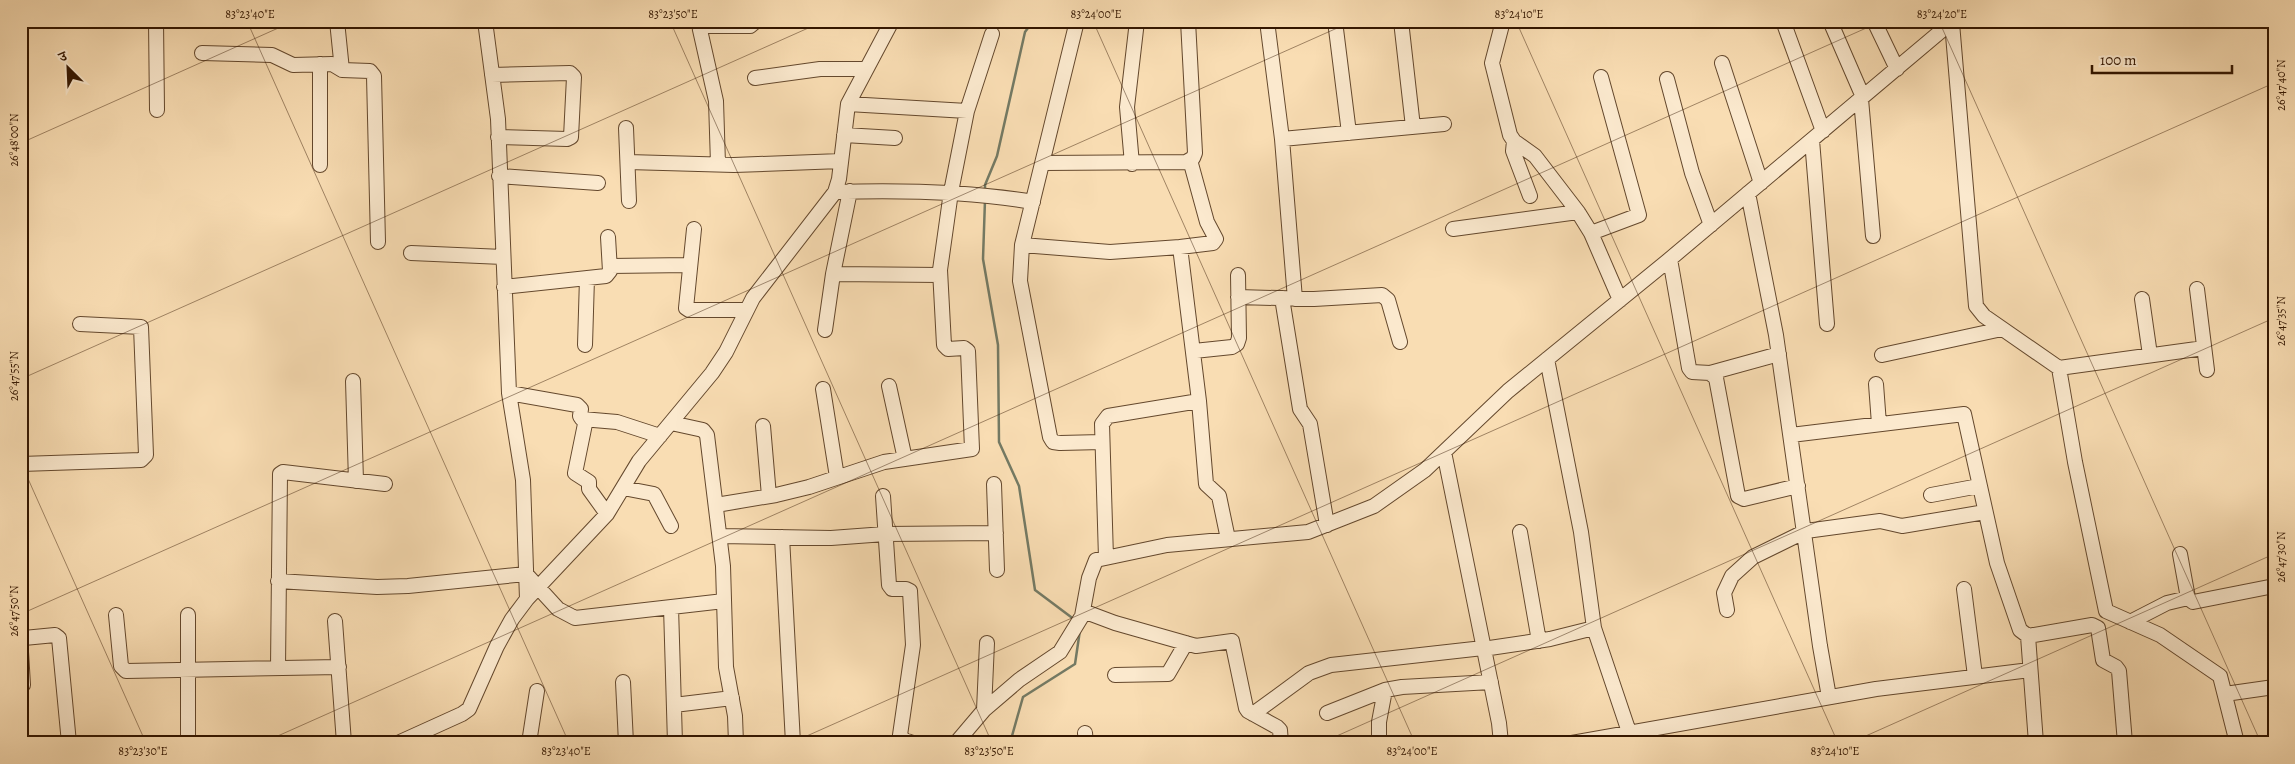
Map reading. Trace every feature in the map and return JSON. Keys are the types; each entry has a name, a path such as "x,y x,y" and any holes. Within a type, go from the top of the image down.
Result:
{"street":[{"path":"156,21 156,110"},
{"path":"337,21 342,70"},
{"path":"485,21 498,137 509,393 523,480 527,599"},
{"path":"718,164 716,101 699,24 750,26 756,21"},
{"path":"398,743 462,714 469,708 503,633 527,599 607,514 639,461 712,374 729,346 746,310 835,192 839,179 848,104 892,21"},
{"path":"1077,21 1022,245 1020,281 1050,436 1054,442 1060,444 1102,442"},
{"path":"1132,164 1128,107 1137,21"},
{"path":"1188,21 1195,153 1190,160"},
{"path":"1267,21 1282,138 1288,299 1300,409 1310,424 1327,525"},
{"path":"1335,21 1349,132"},
{"path":"1401,21 1413,127"},
{"path":"1503,21 1493,56 1493,68 1510,135 1514,141 1535,156 1578,212 1591,233 1620,300"},
{"path":"1830,21 1862,98 1873,236"},
{"path":"1874,21 1897,69"},
{"path":"1783,22 1817,136 1826,324"},
{"path":"956,743 984,710 1019,680 1060,652 1083,613 1089,578 1096,560 1167,544 1308,532 1374,506 1425,470 1508,391 1670,259 1953,22"},
{"path":"1953,22 1974,298 1979,312 2058,368 2204,348"},
{"path":"716,505 809,487 864,468 905,459 969,451 973,446 968,351 964,348 948,349 944,345 940,275 951,192 967,110 992,34"},
{"path":"202,53 272,55 292,65 332,64 342,70 367,69 374,76 378,242"},
{"path":"1722,63 1760,183"},
{"path":"320,64 320,165"},
{"path":"755,78 820,68 866,69"},
{"path":"492,75 570,73 574,77 571,137 567,139 498,137"},
{"path":"1591,233 1639,215 1601,77"},
{"path":"1667,79 1692,173 1711,225"},
{"path":"848,104 967,110"},
{"path":"1282,138 1444,124"},
{"path":"626,128 629,201"},
{"path":"844,135 896,138"},
{"path":"1514,141 1513,152 1530,196"},
{"path":"1043,163 1132,164 1190,160"},
{"path":"1022,245 1110,252 1180,247 1215,242 1207,222 1190,160"},
{"path":"628,162 718,164 841,161"},
{"path":"499,176 598,183"},
{"path":"825,330 833,274 850,191"},
{"path":"835,192 951,192 1033,202"},
{"path":"1748,194 1779,354 1806,531 1820,646 1830,697"},
{"path":"1453,229 1578,212"},
{"path":"694,229 686,308 689,310 746,310"},
{"path":"504,287 606,276 610,271 608,237"},
{"path":"1180,247 1200,401 1206,484 1207,487 1219,496 1228,539"},
{"path":"411,253 503,257"},
{"path":"1670,259 1689,368 1695,373 1710,373 1779,354"},
{"path":"610,266 689,265"},
{"path":"833,274 940,275"},
{"path":"1194,351 1232,348 1237,344 1239,338 1238,275"},
{"path":"585,345 587,278"},
{"path":"2197,289 2207,370"},
{"path":"1238,297 1288,299 1382,295 1388,300 1400,342"},
{"path":"2142,299 2150,355"},
{"path":"21,464 141,460 146,455 140,327 80,324"},
{"path":"1882,355 2002,329"},
{"path":"1547,359 1580,532 1594,628 1630,732"},
{"path":"2058,368 2104,606 2108,612 2160,635 2220,676 2237,743"},
{"path":"1710,373 1716,378 1718,383 1738,496 1744,499 1798,486"},
{"path":"353,381 356,481"},
{"path":"1876,384 1879,424"},
{"path":"889,386 905,459"},
{"path":"823,390 837,477"},
{"path":"509,393 577,405 581,409 581,418 617,422 660,436"},
{"path":"1106,558 1102,424 1108,416 1200,401"},
{"path":"1791,435 1964,414 1979,486 2002,579 2020,630 2028,636 2096,625 2108,612"},
{"path":"586,419 575,473 589,482 589,489 607,514"},
{"path":"671,423 706,432 720,536 726,667 736,716 736,743"},
{"path":"762,426 769,496"},
{"path":"1444,452 1469,566 1501,743"},
{"path":"278,668 280,474 283,472 386,484"},
{"path":"994,484 997,570"},
{"path":"1932,495 1979,486"},
{"path":"623,488 654,494 671,526"},
{"path":"883,496 890,587 910,591 913,645 900,735 904,740 913,743"},
{"path":"1727,610 1724,593 1732,576 1753,557 1806,531 1880,520 1902,526 1985,512"},
{"path":"1520,532 1540,641"},
{"path":"720,536 831,538 885,534 996,533"},
{"path":"782,537 793,743"},
{"path":"2180,554 2188,598 2193,602 2274,586"},
{"path":"278,581 400,586 526,574"},
{"path":"526,574 558,609 575,618 724,601"},
{"path":"1964,589 1975,676"},
{"path":"2130,622 2167,602 2188,598"},
{"path":"671,607 675,743"},
{"path":"1083,613 1200,647 1232,641 1246,708 1253,714 1277,726 1280,730 1281,743"},
{"path":"116,615 122,669 126,671 339,667"},
{"path":"188,615 188,743"},
{"path":"335,621 344,743"},
{"path":"2096,625 2104,660 2119,671 2125,743"},
{"path":"1253,714 1303,677 1331,665 1540,641 1594,628"},
{"path":"21,641 24,638 55,635 59,638 69,743"},
{"path":"2028,636 2036,743"},
{"path":"984,710 987,643"},
{"path":"1115,674 1168,674 1186,643"},
{"path":"21,652 23,685"},
{"path":"1572,743 1830,697 2030,670"},
{"path":"623,682 626,743"},
{"path":"1328,714 1385,690 1402,687 1491,682"},
{"path":"2226,694 2274,687"},
{"path":"1379,743 1379,722 1385,690"},
{"path":"529,743 536,692"},
{"path":"674,705 732,698"}],"waterway":[{"path":"985,192 985,185 997,156 1025,32 1033,21"},
{"path":"985,200 983,259 998,345 999,442 1019,486 1035,590 1075,620"},
{"path":"1010,743 1023,697 1075,664 1080,630"}]}
